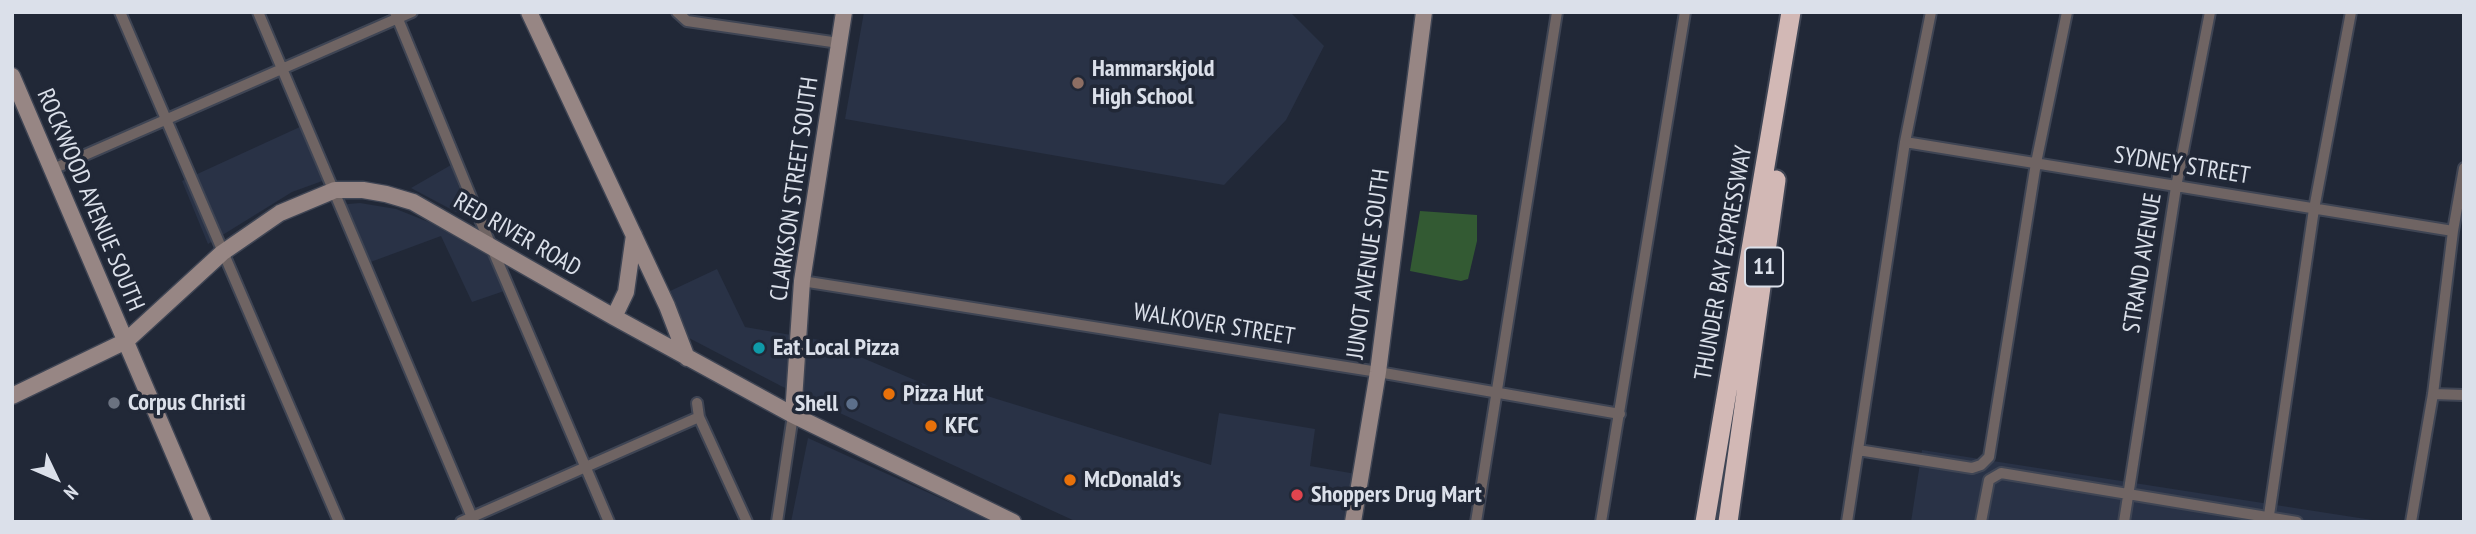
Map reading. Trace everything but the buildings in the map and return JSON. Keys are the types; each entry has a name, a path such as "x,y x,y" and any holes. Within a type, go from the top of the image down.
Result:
{"highway":[{"name":"THUNDER BAY EXPRESSWAY","path":"1704,518 1791,12"},
{"name":"THUNDER BAY EXPRESSWAY","path":"1728,522 1784,121 1802,12"}],"main road":[{"path":"529,12 667,306 687,358"},
{"name":"CLARKSON STREET SOUTH","path":"793,415 802,281 844,12"},
{"name":"JUNOT AVENUE SOUTH","path":"1353,522 1378,372 1424,12"},
{"name":"ROCKWOOD AVENUE SOUTH","path":"12,76 203,522"},
{"name":"RED RIVER ROAD","path":"12,396 127,341 222,253 280,213 335,190 386,194 413,202 687,358 793,415 1013,522"},
{"path":"614,317 626,292 634,236"}],"street":[{"path":"120,12 339,522"},
{"path":"257,12 335,190 469,520 699,416"},
{"path":"53,169 282,69 396,15 412,12"},
{"path":"677,12 687,21 839,43"},
{"path":"1476,522 1558,12"},
{"path":"1601,522 1685,12"},
{"path":"1847,522 1905,142 1931,12"},
{"path":"1858,450 1972,468 1982,465 1989,457 2036,163 2067,12"},
{"name":"STRAND AVENUE","path":"2124,522 2176,187 2210,12"},
{"path":"2268,520 2314,209 2351,12"},
{"path":"396,15 609,522"},
{"name":"SYDNEY STREET","path":"1905,142 2453,231"},
{"path":"2411,522 2433,394 2453,231 2464,168"},
{"name":"WALKOVER STREET","path":"802,281 1378,372 1620,414"},
{"path":"2433,394 2464,395"},
{"path":"697,403 699,416 747,522"},
{"path":"777,522 793,415"},
{"path":"1982,522 1988,484 1992,477 2001,473 2268,520 2297,522"}],"shaded area":[{"name":"Hammarskjold High School","path":"864,12 1290,12 1324,46 1286,120 1224,185 845,119"},
{"path":"302,126 325,180 292,192 208,244 182,181"},
{"path":"451,165 471,220 411,188"},
{"path":"360,203 396,209 431,223 492,258 507,290 472,302 441,236 368,263 337,205"},
{"path":"717,269 745,327 820,340 929,386 984,395 1211,465 1219,413 1315,429 1310,466 1356,474 1348,522 1077,522 781,386 689,338 668,292"},
{"path":"808,438 993,522 791,522"},
{"path":"1922,450 2385,522 1911,522"}],"green space":[{"path":"1420,211 1477,215 1477,241 1468,279 1461,281 1410,271"}],"place":[{"name":"Hammarskjold High School","path":"1078,83"},
{"name":"Eat Local Pizza","path":"759,348"},
{"name":"Pizza Hut","path":"889,394"},
{"name":"Corpus Christi","path":"114,403"},
{"name":"Shell","path":"852,404"},
{"name":"KFC","path":"931,426"},
{"name":"McDonald's","path":"1070,480"},
{"name":"Shoppers Drug Mart","path":"1297,495"}]}
